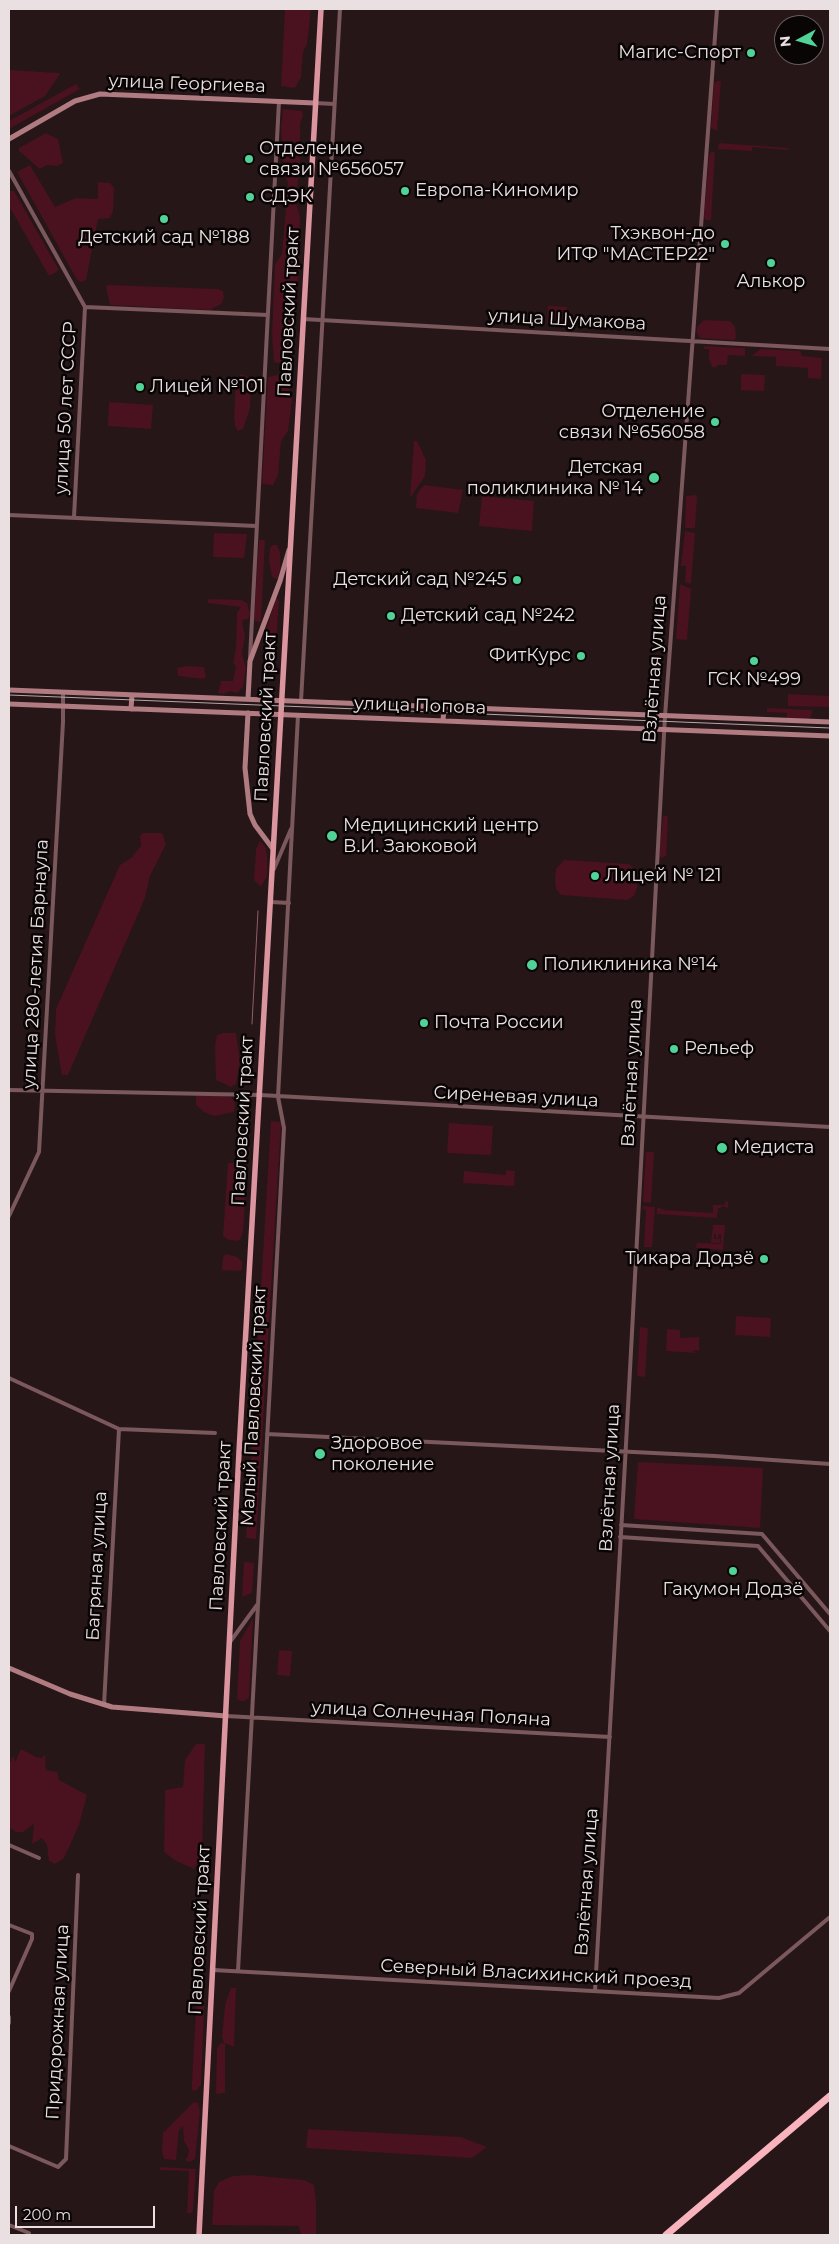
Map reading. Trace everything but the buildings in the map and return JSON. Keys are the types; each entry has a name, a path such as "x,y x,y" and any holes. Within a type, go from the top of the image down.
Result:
{"highway":[{"path":"666,2235 830,2096"}],"main road":[{"name":"Павловский тракт","path":"199,2235 273,849 321,9"},
{"name":"улица Георгиева","path":"9,139 65,106 100,94 315,103"},
{"path":"248,699 250,661 280,582 291,539"},
{"name":"улица Попова","path":"9,690 830,722"},
{"path":"131,709 132,695"},
{"name":"улица Попова","path":"9,704 830,736"},
{"path":"443,721 444,707"},
{"path":"248,713 245,768 250,814 255,826 273,849"},
{"path":"9,1668 65,1692 104,1705 131,1709 226,1716"}],"street":[{"path":"301,701 340,9"},
{"name":"Взлётная улица","path":"595,1991 626,1452 664,730 718,9"},
{"path":"250,661 279,101"},
{"path":"315,103 334,104"},
{"name":"улица 50 лет СССР","path":"9,171 85,307 74,517"},
{"path":"85,307 268,315"},
{"name":"улица Шумакова","path":"303,319 830,349"},
{"path":"9,515 256,526"},
{"name":"улица 280-летия Барнаула","path":"9,1216 39,1152 64,706 62,692"},
{"name":"Малый Павловский тракт","path":"250,1718 284,1128 278,1097 298,715"},
{"path":"272,873 293,825"},
{"path":"271,902 289,903"},
{"name":"Сиреневая улица","path":"9,1090 260,1095 830,1127"},
{"path":"9,1378 119,1429 215,1433"},
{"name":"Багряная улица","path":"104,1705 119,1429"},
{"path":"267,1434 830,1464"},
{"path":"621,1525 762,1534 830,1614"},
{"path":"684,1529 684,1541"},
{"path":"620,1538 758,1546 830,1631"},
{"path":"230,1642 256,1605"},
{"name":"улица Солнечная Поляна","path":"226,1716 610,1738"},
{"path":"238,1971 250,1718"},
{"path":"9,1845 39,1858"},
{"name":"Придорожная улица","path":"9,2146 58,2167 66,2159 78,1875"},
{"name":"Северный Власихинский проезд","path":"213,1970 728,1997 744,1989 830,1917"},
{"path":"9,1925 32,1934 32,1939 9,1990"},
{"path":"9,2018 9,2023"},
{"path":"9,2224 29,2233"}],"shaded area":[{"path":"285,9 311,9 307,44 303,52 301,77 295,88 281,86"},
{"path":"9,70 60,74 45,96 9,116"},
{"path":"717,81 721,81 717,131 711,128 714,84"},
{"path":"76,84 80,89 9,129 9,121"},
{"path":"283,109 302,111 303,116 300,124 300,168 295,200 300,217 299,264 292,355 285,364 274,362 272,334 275,264 282,254 288,184 284,170 281,128"},
{"path":"46,133 58,139 63,163 57,166 47,165 40,169 19,151 19,148"},
{"path":"719,143 788,148 788,150 752,147 752,151 718,149"},
{"path":"711,152 715,152 711,220 706,220 704,217 709,156"},
{"path":"30,165 55,207 76,198 98,199 98,182 110,183 114,188 113,211 110,218 98,219 86,280 81,282 77,280 17,172"},
{"path":"9,191 14,191 59,270 49,276 9,206"},
{"path":"108,285 218,289 223,291 224,298 221,304 210,310 110,305 106,287"},
{"path":"548,306 567,307 567,312 563,312 562,324 547,323"},
{"path":"704,320 730,321 735,327 736,338 733,340 700,338 697,333 697,327"},
{"path":"704,346 745,348 745,356 728,355 727,365 712,367 709,359 709,349 704,349"},
{"path":"760,349 800,351 802,356 822,358 821,379 808,378 808,368 776,366 776,357 752,356"},
{"path":"241,374 251,378 250,408 243,429 238,431 235,426 234,417 236,382"},
{"path":"283,374 287,379 292,400 288,431 281,441 278,475 273,485 262,484 268,377"},
{"path":"741,374 765,375 764,391 741,390"},
{"path":"109,402 153,405 151,429 108,426"},
{"path":"414,441 417,441 426,460 425,476 410,498"},
{"path":"424,485 463,490 458,513 416,508 417,494"},
{"path":"695,495 697,497 695,528 685,528 686,496"},
{"path":"482,496 534,501 532,531 479,526"},
{"path":"685,531 695,533 691,584 685,582 686,566 681,566"},
{"path":"214,533 247,534 244,558 213,557"},
{"path":"259,540 265,540 261,622 254,621"},
{"path":"273,545 277,545 280,552 280,570 276,579 272,577 269,561 270,548"},
{"path":"680,584 691,589 687,640 676,639"},
{"path":"276,598 279,600 274,674 265,670 265,635"},
{"path":"208,599 241,600 247,603 250,614 248,619 243,620 242,624 245,635 242,654 246,668 243,687 237,693 230,691 224,694 218,693 221,681 233,681 236,666 233,663 236,649 237,613 241,607 208,603"},
{"path":"188,666 204,667 206,677 203,679 178,676 177,668"},
{"path":"788,694 829,696 829,707 788,706"},
{"path":"767,708 812,710 809,719 787,718 787,713 767,712"},
{"path":"663,816 667,816 668,819 666,856 661,858 659,856"},
{"path":"143,833 162,833 166,844 150,876 145,898 68,1075 62,1075 55,1035 56,1009 120,865 131,858 141,846 140,836"},
{"path":"260,841 266,848 267,857 267,876 261,887 254,880 256,849"},
{"path":"564,860 629,864 636,870 638,876 634,896 627,900 561,895 556,889 555,880 556,869"},
{"path":"236,1033 240,1061 236,1084 231,1087 216,1080 215,1045 217,1035"},
{"path":"200,1093 231,1097 235,1102 234,1112 214,1116 204,1112 196,1105 196,1097"},
{"path":"271,1121 281,1122 256,1539 246,1538"},
{"path":"449,1123 493,1126 491,1155 447,1153"},
{"path":"646,1152 654,1152 651,1203 643,1202"},
{"path":"228,1163 243,1163 248,1166 243,1231 238,1241 229,1240 223,1236"},
{"path":"506,1170 515,1171 514,1186 463,1183 464,1171 506,1175"},
{"path":"728,1201 728,1208 721,1206 721,1208 718,1208 717,1218 657,1214 657,1207 664,1210 713,1213 713,1205 725,1205 725,1202"},
{"path":"643,1206 655,1207 652,1247 644,1247 646,1210 643,1209"},
{"path":"713,1225 725,1225 723,1250 696,1248 697,1243 721,1244 721,1234 716,1238 716,1234 714,1234 714,1239 720,1239 720,1243 711,1243"},
{"path":"226,1254 237,1257 242,1262 242,1269 240,1271 222,1270 223,1257"},
{"path":"736,1316 771,1318 770,1337 735,1335"},
{"path":"640,1327 648,1328 645,1377 637,1376"},
{"path":"667,1329 680,1330 680,1338 699,1337 699,1350 692,1351 698,1353 666,1351"},
{"path":"638,1462 763,1468 760,1528 634,1519"},
{"path":"244,1562 254,1563 252,1593 242,1597"},
{"path":"253,1618 249,1697 245,1701 240,1701 237,1698 240,1641"},
{"path":"279,1650 292,1651 290,1676 277,1675"},
{"path":"196,1744 205,1744 202,1856 194,1869 176,1861 164,1852 165,1790 183,1787 185,1760"},
{"path":"21,1749 36,1757 42,1758 45,1754 46,1770 57,1772 59,1780 87,1795 79,1825 64,1858 55,1864 49,1861 47,1845 42,1838 32,1844 34,1824 23,1832 16,1832 9,1827 9,1765 13,1756 15,1762"},
{"path":"203,1929 206,1929 207,1933 205,1963 201,1966 198,1965 198,1959 200,1933"},
{"path":"198,1974 202,1976 205,1982 201,2085 196,2091 192,2090 192,2082"},
{"path":"231,1988 236,1988 234,2047 225,2043 225,2093 216,2094 217,2049 220,2044 224,2043 222,2037 225,2005"},
{"path":"194,2102 198,2103 200,2111 195,2159 189,2162 185,2160 189,2150 184,2141 183,2126 179,2130 176,2160 164,2159 162,2152 163,2133"},
{"path":"308,2129 461,2137 487,2147 472,2158 306,2148"},
{"path":"160,2167 196,2169 193,2210 191,2213 187,2213 189,2171 160,2170"},
{"path":"250,2175 304,2180 314,2185 316,2235 301,2235 299,2226 212,2225 214,2191 219,2182 233,2176"}],"waterway":[{"path":"252,1024 258,911"}],"tram line":[{"path":"9,695 830,728"}],"place":[{"name":"Магис-Спорт","path":"751,53"},
{"name":"Отделение связи №656057","path":"249,159"},
{"name":"Европа-Киномир","path":"405,191"},
{"name":"СДЭК","path":"250,197"},
{"name":"Детский сад №188","path":"164,219"},
{"name":"Тхэквон-до ИТФ \"МАСТЕР22\"","path":"725,244"},
{"name":"Алькор","path":"771,263"},
{"name":"Лицей №101","path":"140,387"},
{"name":"Отделение связи №656058","path":"715,422"},
{"name":"Детская поликлиника № 14","path":"654,478"},
{"name":"Детский сад №245","path":"517,580"},
{"name":"Детский сад №242","path":"391,616"},
{"name":"ФитКурс","path":"581,656"},
{"name":"ГСК №499","path":"754,661"},
{"name":"Медицинский центр В.И. Заюковой","path":"332,836"},
{"name":"Лицей № 121","path":"595,876"},
{"name":"Поликлиника №14","path":"532,965"},
{"name":"Почта России","path":"424,1023"},
{"name":"Рельеф","path":"674,1049"},
{"name":"Медиста","path":"722,1148"},
{"name":"Тикара Додзё","path":"764,1259"},
{"name":"Здоровое поколение","path":"320,1454"},
{"name":"Гакумон Додзё","path":"733,1571"}]}
